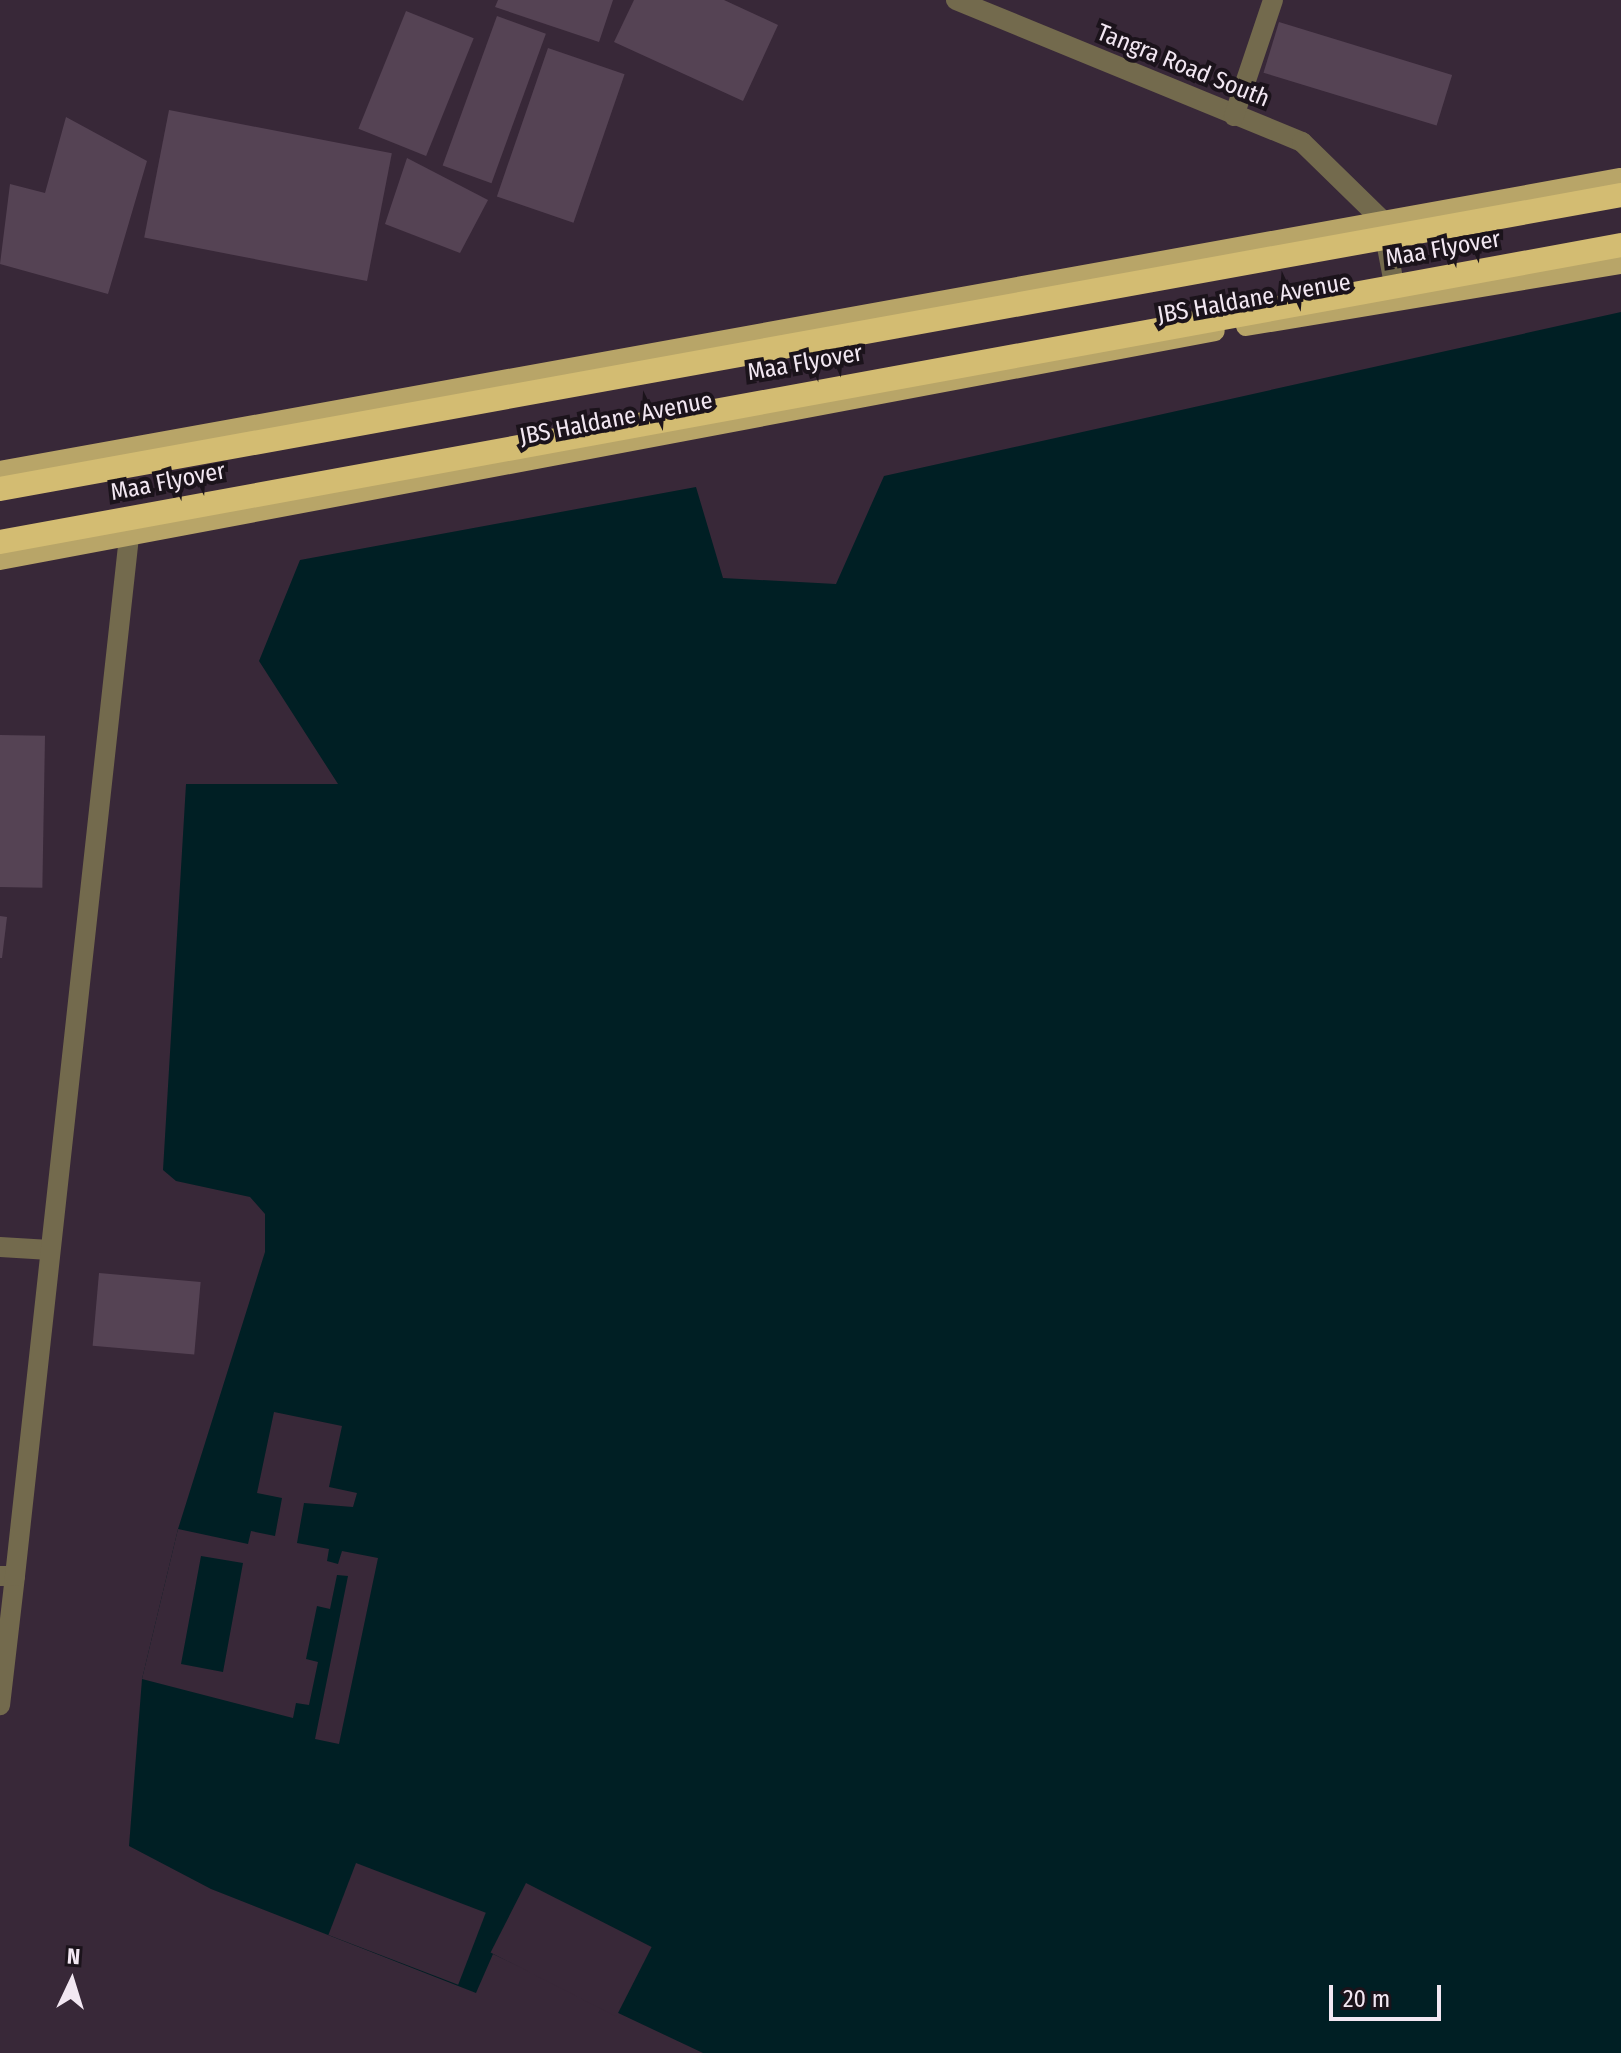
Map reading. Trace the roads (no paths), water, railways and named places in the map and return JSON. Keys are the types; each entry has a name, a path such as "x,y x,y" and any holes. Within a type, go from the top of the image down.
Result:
{"highway":[{"name":"Maa Flyover","path":"0,489 1621,195"},
{"name":"Maa Flyover","path":"0,542 1621,245"}],"main road":[{"path":"0,471 1621,178"},
{"name":"JBS Haldane Avenue","path":"0,560 1397,300 1621,264"}],"street":[{"name":"Tangra Road South","path":"956,0 1302,142 1382,220"},
{"path":"1234,116 1273,0"},
{"path":"1382,220 1397,300"},
{"path":"0,1705 8,1576 50,1250 129,536"},
{"path":"0,1247 50,1250"}]}
